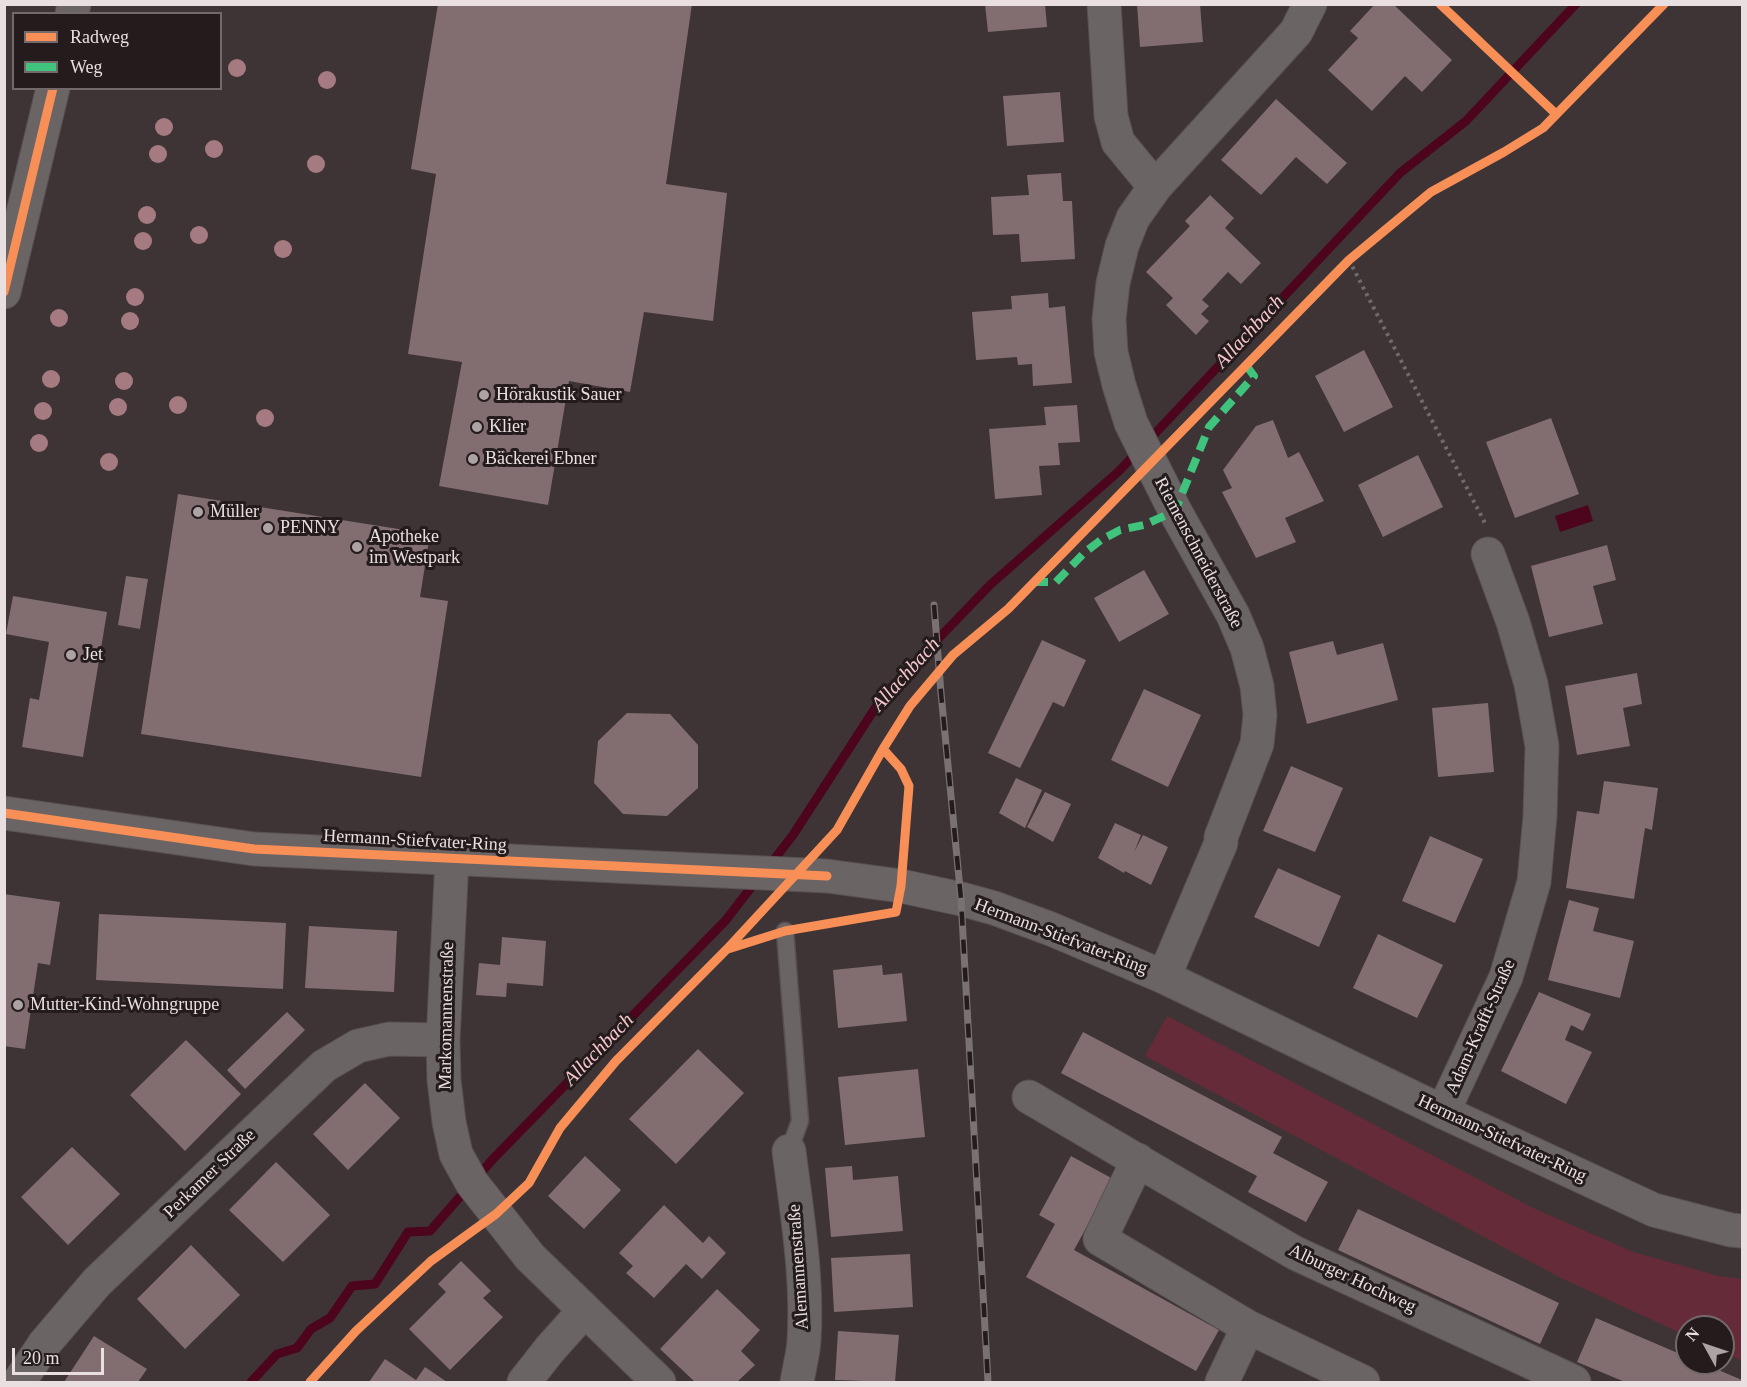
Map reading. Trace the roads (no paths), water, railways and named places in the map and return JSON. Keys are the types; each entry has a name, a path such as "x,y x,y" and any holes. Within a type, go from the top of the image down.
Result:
{"street":[{"path":"1104,4 1111,116 1118,142 1155,187"},
{"name":"Riemenschneiderstraße","path":"1164,977 1221,843 1221,837 1257,744 1260,715 1257,686 1247,648 1233,615 1166,494 1131,423 1112,352 1109,319 1113,283 1122,246 1133,219 1155,187 1296,32 1310,4"},
{"path":"4,292 53,90"},
{"name":"Adam-Krafft-Straße","path":"1443,1112 1506,977 1534,882 1540,816 1542,746 1531,684 1513,622 1488,554"},
{"name":"Hermann-Stiefvater-Ring","path":"4,813 254,849 826,876 901,886 961,898 1051,929 1164,977 1443,1112 1654,1210 1743,1231"},
{"name":"Markomannenstraße","path":"452,859 443,1040 444,1080 456,1154 472,1183 530,1257 659,1383"},
{"name":"Perkamer Straße","path":"19,1383 45,1343 97,1282 324,1066 358,1046 390,1039 443,1040"},
{"name":"Alburger Hochweg","path":"1029,1097 1295,1253 1574,1383"},
{"name":"Alemannenstraße","path":"789,1151 806,1309 804,1344 797,1383"},
{"path":"1138,1160 1100,1239 1248,1327 1363,1383"},
{"path":"524,1383 550,1348 584,1311"},
{"path":"1222,1383 1248,1327"}],"lane":[{"path":"785,931 800,1121 789,1151"}],"waterway":[{"name":"Allachbach","path":"1148,441 1400,173 1466,121 1576,4"},
{"name":"Allachbach","path":"769,866 793,835 883,696 990,585 1119,471 1138,451"},
{"name":"Allachbach","path":"251,1382 277,1354 297,1348 311,1329 330,1318 352,1286 375,1284 408,1232 430,1231 493,1159 726,920 756,881"}],"railway":[{"path":"934,605 961,899 988,1382"}],"place":[{"name":"Hörakustik Sauer","path":"484,395"},
{"name":"Klier","path":"477,427"},
{"name":"Bäckerei Ebner","path":"473,459"},
{"name":"Müller","path":"198,512"},
{"name":"PENNY","path":"268,528"},
{"name":"Apotheke im Westpark","path":"357,547"},
{"name":"Jet","path":"71,655"},
{"name":"Mutter-Kind-Wohngruppe","path":"18,1005"}]}
